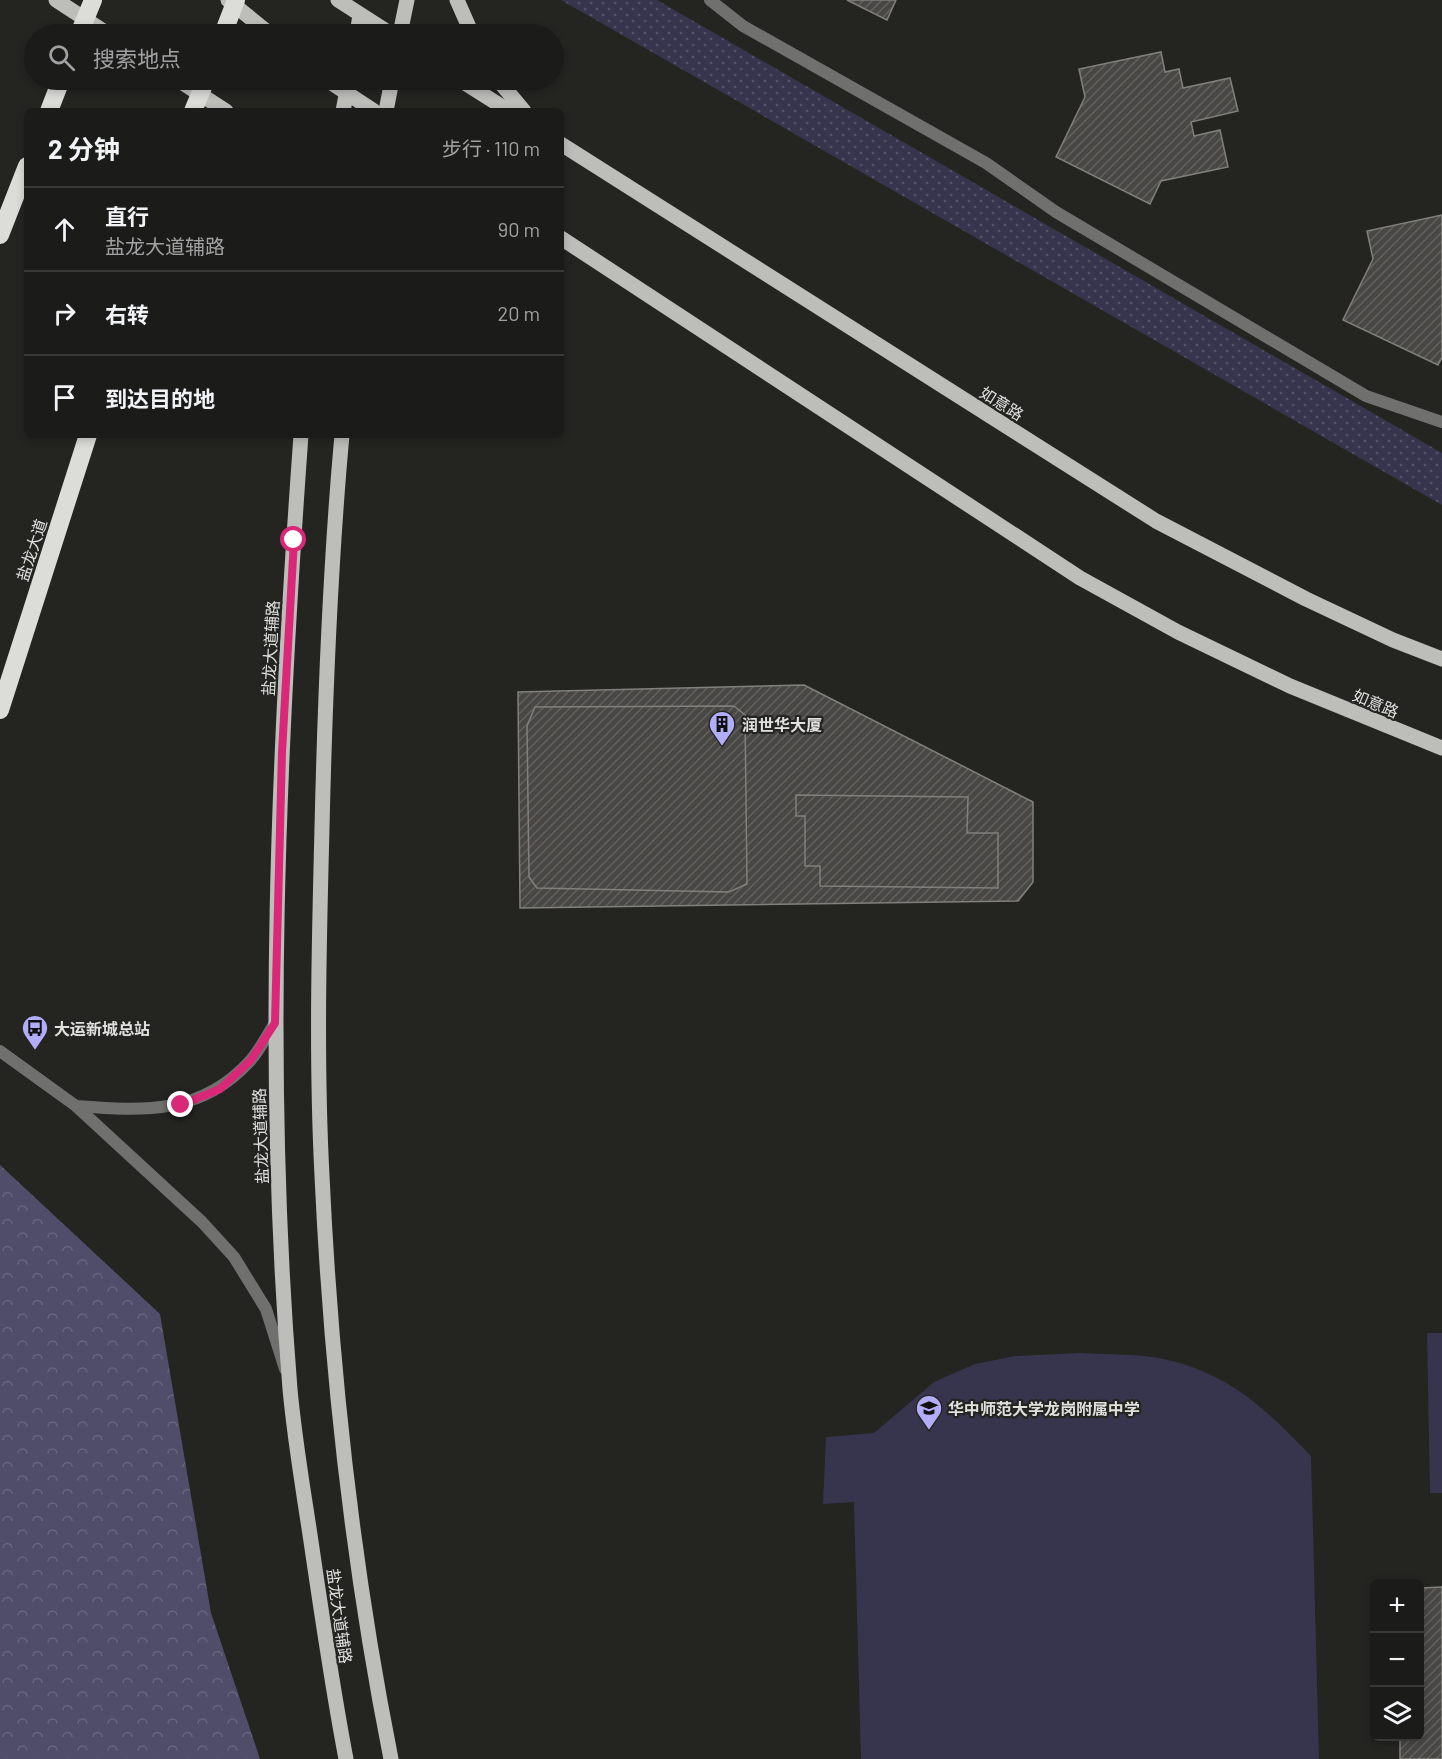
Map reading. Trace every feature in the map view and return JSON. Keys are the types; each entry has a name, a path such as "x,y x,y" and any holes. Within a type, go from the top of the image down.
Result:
{"highway":[{"path":"83,24 93,0"},
{"path":"227,24 236,0"},
{"path":"50,108 57,90"},
{"path":"194,108 202,90"},
{"path":"0,235 24,174"},
{"name":"盐龙大道","path":"0,710 87,438"}],"main road":[{"path":"56,0 93,24"},
{"path":"228,0 258,24"},
{"path":"338,0 375,24"},
{"path":"402,24 407,0"},
{"path":"457,0 468,24"},
{"path":"359,24 360,15"},
{"path":"193,90 221,108"},
{"path":"343,108 346,90"},
{"path":"351,90 371,108"},
{"path":"387,108 390,90"},
{"path":"476,90 504,108"},
{"path":"506,90 521,108"},
{"name":"如意路","path":"564,146 1156,520 1306,599 1393,640 1442,659"},
{"name":"如意路","path":"564,240 1080,578 1178,632 1290,686 1442,748"},
{"name":"盐龙大道辅路","path":"301,438 282,752 275,1023 279,1170 290,1388 299,1469 346,1759"},
{"name":"盐龙大道辅路","path":"342,438 325,685 318,1012 322,1174 332,1323 347,1473 391,1759"}],"street":[{"path":"710,0 743,26 986,163 1056,212 1366,396 1442,422"},
{"path":"76,1106 134,1111 181,1105 220,1089 251,1060 275,1023"},
{"path":"0,1051 76,1106 202,1222 234,1257 266,1309 290,1388"}],"shaded area":[{"path":"561,0 657,0 1442,453 1442,505"},
{"path":"1427,1333 1442,1333 1442,1493 1430,1493"},
{"path":"1080,1353 1157,1358 1211,1375 1247,1397 1279,1424 1311,1456 1319,1759 861,1759 854,1502 823,1504 826,1437 874,1433 934,1382 975,1364 1015,1356"}],"green space":[{"path":"0,1165 160,1314 211,1613 260,1759 0,1759"}],"building":[{"path":"847,0 896,0 887,20"},
{"path":"1161,52 1165,72 1179,69 1183,88 1230,78 1238,111 1191,122 1194,136 1220,130 1228,167 1161,181 1150,204 1056,157 1085,97 1079,69"},
{"path":"1442,215 1442,357 1438,365 1343,320 1373,259 1367,231"},
{"name":"润世华大厦","path":"804,685 1033,802 1033,882 1018,901 520,908 518,692"},
{"path":"734,706 745,715 747,884 729,892 537,888 529,877 527,726 535,707"},
{"path":"796,795 968,797 967,833 998,833 998,888 820,886 820,866 805,866 805,816 796,816"},
{"path":"1442,1587 1442,1759 1400,1759 1400,1741 1424,1741 1424,1588"}],"place":[{"name":"润世华大厦","path":"722,747"},
{"name":"大运新城总站","path":"35,1051"},
{"name":"华中师范大学龙岗附属中学","path":"929,1431"}],"route":[{"path":"181,1105 220,1089 251,1060 275,1023 282,752 294,540"}]}
